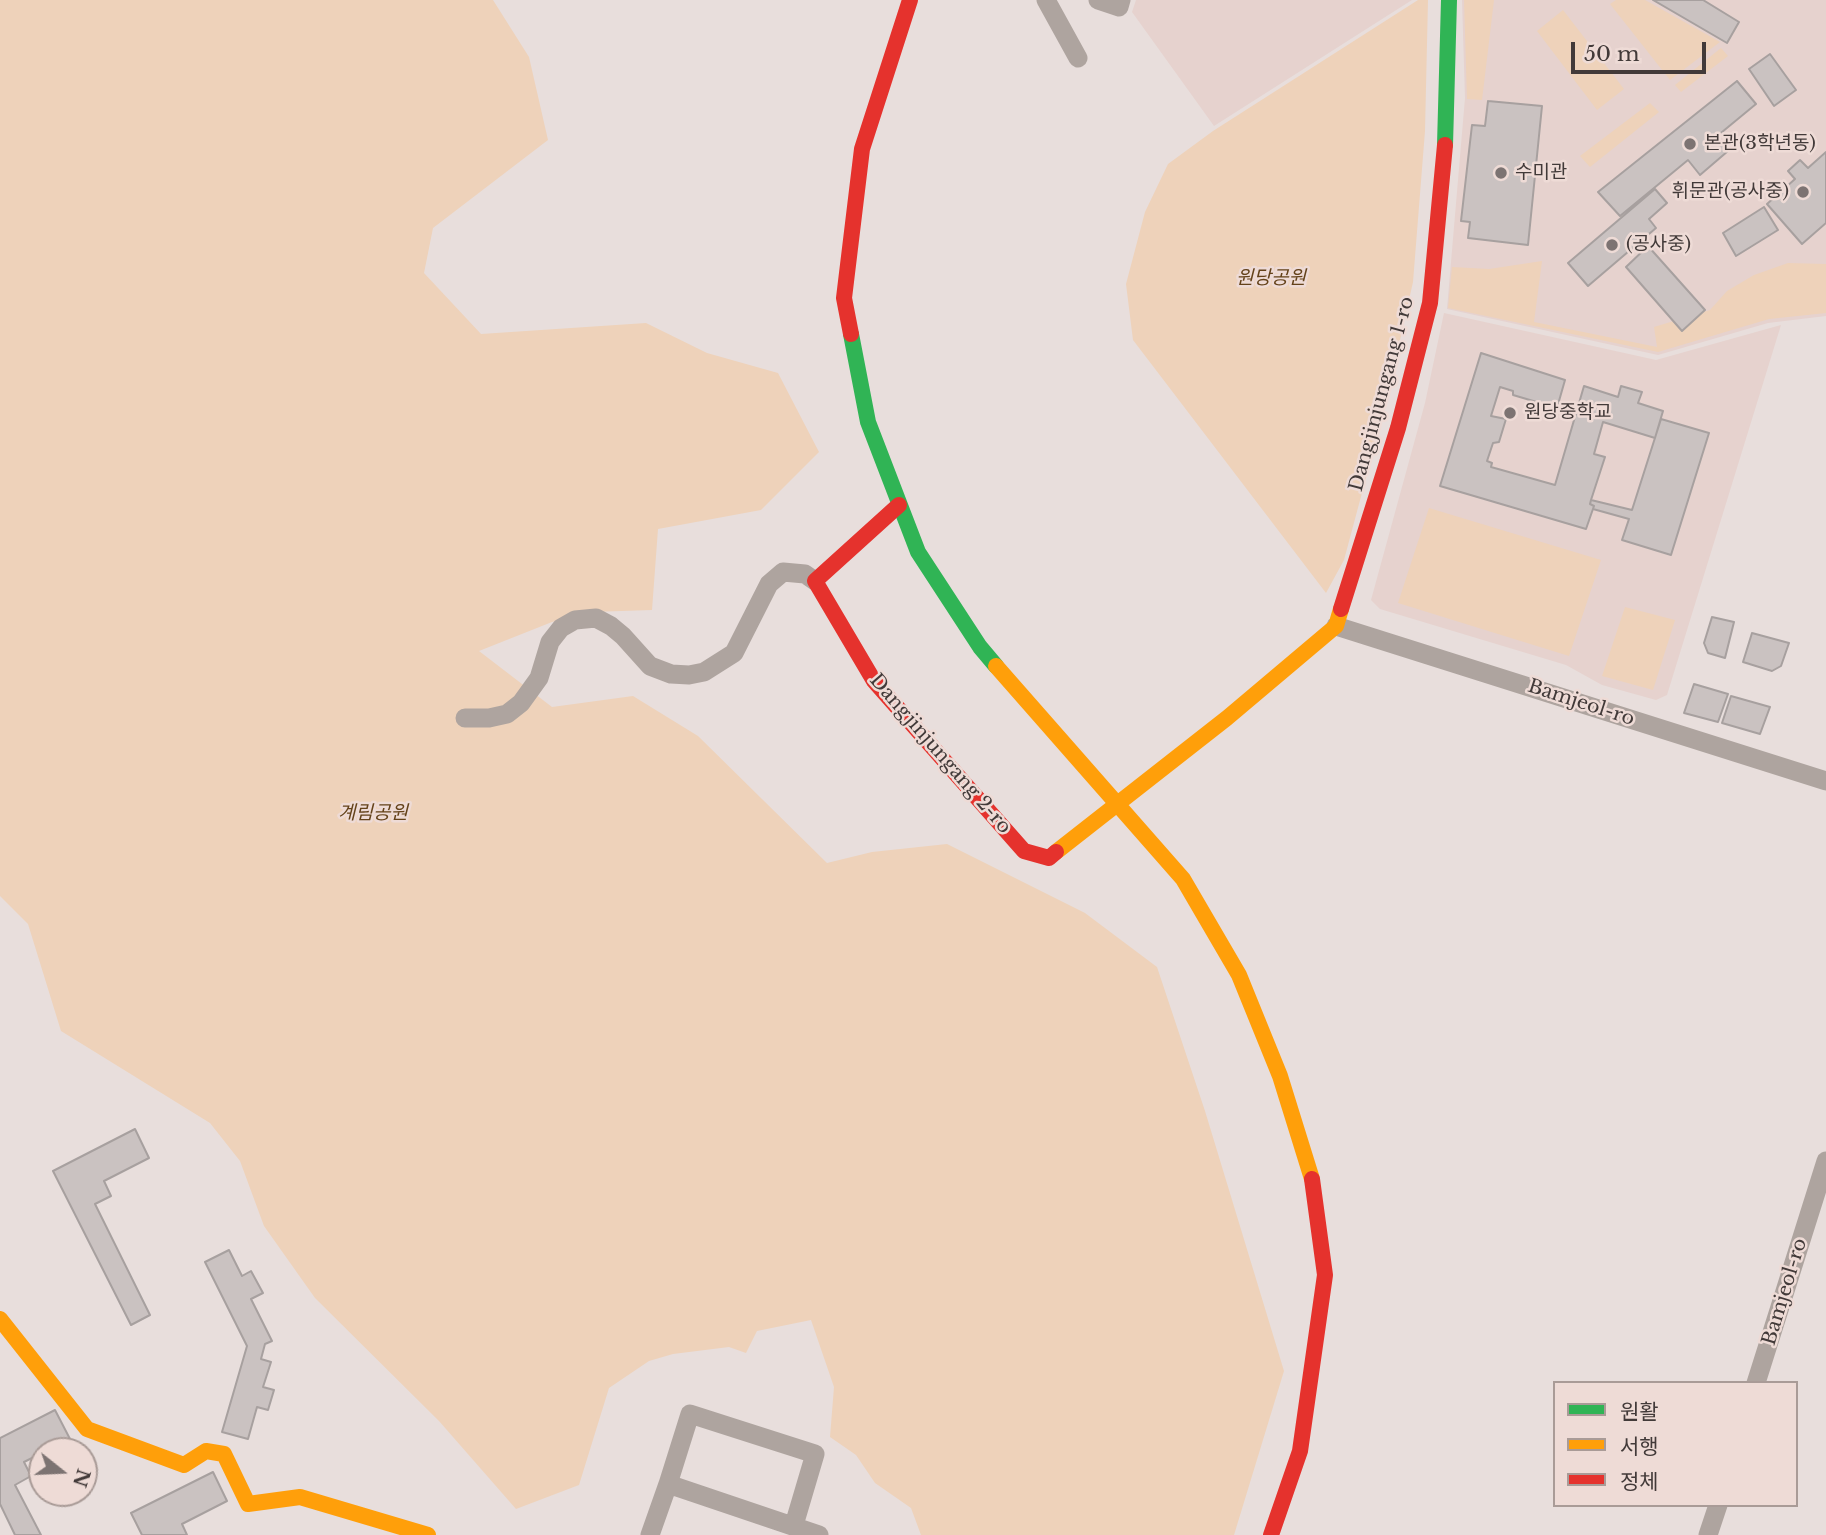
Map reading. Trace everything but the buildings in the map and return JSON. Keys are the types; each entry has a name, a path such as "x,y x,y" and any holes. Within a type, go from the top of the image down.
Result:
{"street":[{"path":"910,0 862,149 844,298 868,422 919,552 980,646 1183,879 1239,975 1280,1076 1314,1185 1325,1275 1300,1451 1271,1535"},
{"path":"1046,0 1078,58"},
{"path":"1098,0 1119,6 1121,0"},
{"name":"Dangjinjungang 1-ro","path":"1336,626 1398,428 1430,303 1444,143 1449,0"},
{"path":"465,718 489,718 507,714 520,703 539,678 550,642 561,628 575,620 596,618 611,626 650,666 671,674 704,672 734,653 769,584 783,572 805,574 815,581 899,505"},
{"name":"Dangjinjungang 2-ro","path":"815,581 874,681 1024,851 1049,858 1118,802"},
{"path":"1118,802 1227,718 1336,626"},
{"name":"Bamjeol-ro","path":"1336,626 1826,781"},
{"name":"Bamjeol-ro","path":"1757,1381 1826,1161"},
{"path":"0,1319 87,1429 184,1465 206,1451 225,1454 248,1504 300,1497 374,1527 428,1535"},
{"path":"650,1535 690,1414 815,1454 794,1525"},
{"path":"668,1484 819,1535"},
{"path":"1709,1535 1717,1507"}],"shaded area":[{"path":"1136,0 1412,0 1214,126 1132,12"},
{"path":"1462,0 1826,0 1826,316 1768,323 1658,355 1447,309 1465,98"},
{"name":"원당중학교","path":"1444,313 1656,360 1781,325 1667,695 1656,700 1602,685 1566,665 1380,609 1371,600 1425,403"}],"green space":[{"name":"계림공원","path":"0,0 493,0 529,57 548,140 433,228 424,273 481,334 646,323 707,353 778,373 819,452 761,510 658,529 652,610 591,612 552,622 479,651 552,707 633,696 698,736 827,863 872,852 947,844 1085,913 1157,967 1205,1111 1284,1371 1234,1535 921,1535 911,1508 875,1483 856,1455 830,1437 834,1387 811,1320 757,1331 746,1353 729,1347 673,1354 649,1361 609,1388 579,1485 516,1509 439,1421 315,1298 264,1226 240,1161 210,1123 61,1031 28,924 0,896"},
{"name":"원당공원","path":"1418,0 1428,0 1425,131 1413,282 1385,407 1344,560 1326,593 1133,340 1126,284 1145,212 1168,164 1213,131"},
{"path":"1464,0 1494,0 1482,100 1467,99"},
{"path":"1616,0 1645,0 1720,42 1670,80 1610,4"},
{"path":"1563,10 1624,89 1597,110 1537,31"},
{"path":"1721,48 1728,56 1681,92 1675,85"},
{"path":"1650,103 1659,112 1590,167 1580,156"},
{"path":"1542,261 1534,322 1657,347 1654,327 1710,310 1727,291 1754,275 1788,263 1826,264 1826,313 1769,319 1658,352 1448,308 1452,267 1489,269"},
{"path":"1429,508 1601,560 1569,656 1398,603"},
{"path":"1625,607 1675,620 1653,690 1602,676"}],"traffic: fast":[{"path":"1445,145 1449,0"},
{"path":"851,334 868,422 918,552 980,647 996,666"}],"traffic: slow":[{"path":"1056,852 1227,718 1336,626 1341,609"},
{"path":"996,666 1183,879 1239,975 1280,1076 1312,1179"},
{"path":"0,1319 87,1429 184,1465 206,1451 224,1454 248,1504 300,1497 428,1535"}],"traffic: jam":[{"path":"851,334 844,298 862,149 910,0"},
{"path":"1341,609 1398,428 1430,303 1445,145"},
{"path":"899,505 815,581 874,681 1024,851 1049,858 1056,852"},
{"path":"1271,1535 1300,1451 1325,1275 1312,1179"}],"place":[{"name":"본관(3학년동)","path":"1690,144"},
{"name":"수미관","path":"1501,173"},
{"name":"휘문관(공사중)","path":"1803,192"},
{"name":"(공사중)","path":"1612,245"},
{"name":"원당중학교","path":"1510,413"}]}
